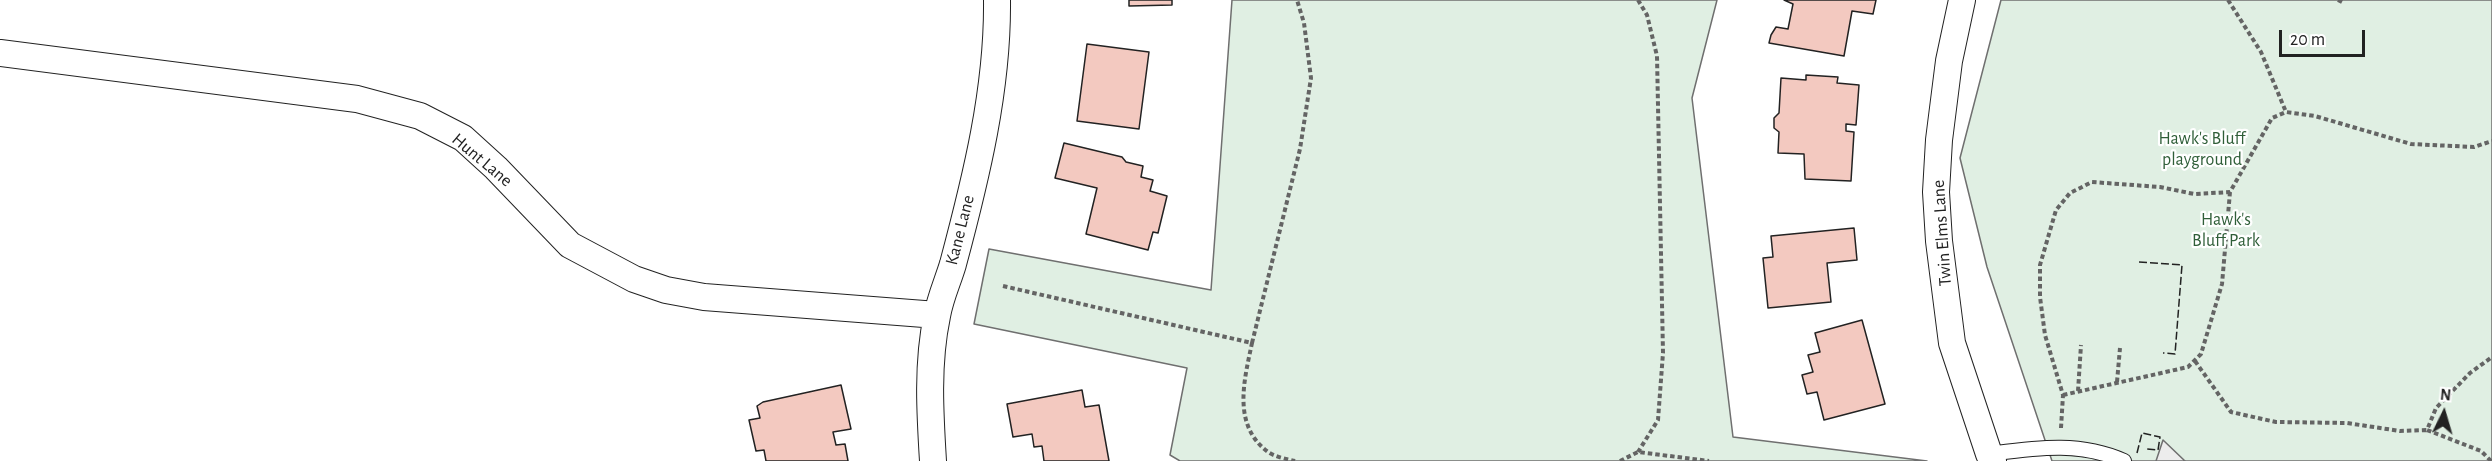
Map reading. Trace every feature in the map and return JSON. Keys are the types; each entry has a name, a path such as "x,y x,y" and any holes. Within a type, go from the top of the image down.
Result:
{"street":[{"name":"Kane Lane","path":"933,461 931,370 937,315 953,264 994,84 997,0"},
{"name":"Twin Elms Lane","path":"1962,0 1949,61 1938,140 1936,192 1938,231 1952,343 1990,459"},
{"name":"Hunt Lane","path":"0,53 357,99 420,116 463,138 496,168 570,245 634,279 666,290 704,297 937,315"}],"lane":[{"path":"1990,459 2059,447 2086,448 2124,461"}],"path":[{"path":"1295,461 1269,453 1248,430 1242,393 1252,343 1300,149 1311,78 1304,23 1297,0"},
{"path":"1620,461 1638,452 1659,420 1663,353 1657,56 1647,15 1638,0"},
{"path":"2228,0 2261,52 2286,112"},
{"path":"2063,395 2188,367 2202,354 2222,284 2230,192 2272,118 2286,112 2316,116 2411,144 2474,147 2492,141"},
{"path":"2059,447 2063,395 2045,334 2040,297 2040,265 2056,210 2070,193 2092,182 2160,188 2194,194 2230,192"},
{"path":"1003,286 1252,343"},
{"path":"2078,391 2081,345"},
{"path":"2117,382 2120,348"},
{"path":"2427,430 2436,408 2470,373 2492,357"},
{"path":"2195,361 2231,412 2276,422 2347,423 2400,431 2427,430 2481,451 2491,461"},
{"path":"1638,452 1709,461"}],"green space":[{"path":"1232,0 1717,0 1692,98 1733,437 1927,461 1180,461 1170,455 1187,368 974,324 989,249 1211,290"},
{"name":"Hawk's Bluff Park","path":"2001,0 2492,0 2492,461 2052,461 1987,267 1960,158"}],"shaded area":[{"path":"2163,440 2185,461 2156,461"}],"building":[{"path":"1129,0 1172,0 1172,5 1129,6"},
{"path":"1784,0 1876,0 1873,14 1852,11 1844,56 1769,43 1776,27 1788,29 1793,4"},
{"path":"1087,44 1149,52 1139,129 1077,121"},
{"path":"1806,75 1838,77 1837,83 1859,85 1856,125 1846,124 1846,131 1854,132 1851,181 1805,179 1804,154 1778,153 1779,132 1774,128 1774,118 1779,113 1781,78 1806,80"},
{"path":"1064,143 1122,157 1126,162 1143,166 1141,177 1153,180 1150,191 1167,196 1158,233 1153,232 1148,250 1086,234 1097,188 1055,178"},
{"path":"1854,228 1857,260 1827,263 1831,302 1768,308 1763,258 1773,257 1771,236"},
{"path":"1862,320 1885,404 1824,420 1817,392 1807,394 1802,375 1813,372 1808,355 1820,352 1815,333"},
{"path":"841,385 851,429 833,432 836,445 845,444 848,461 766,461 764,450 756,451 749,420 760,418 757,406 763,402"},
{"path":"1082,390 1085,407 1099,405 1109,461 1044,461 1042,446 1034,447 1032,434 1013,437 1007,404"}],"fence":[{"path":"2139,262 2182,265 2175,354 2163,353"},
{"path":"2137,453 2142,433 2160,437 2158,450 2146,449"}],"park label":[{"name":"Hawk's Bluff playground","path":"2202,149"}]}
